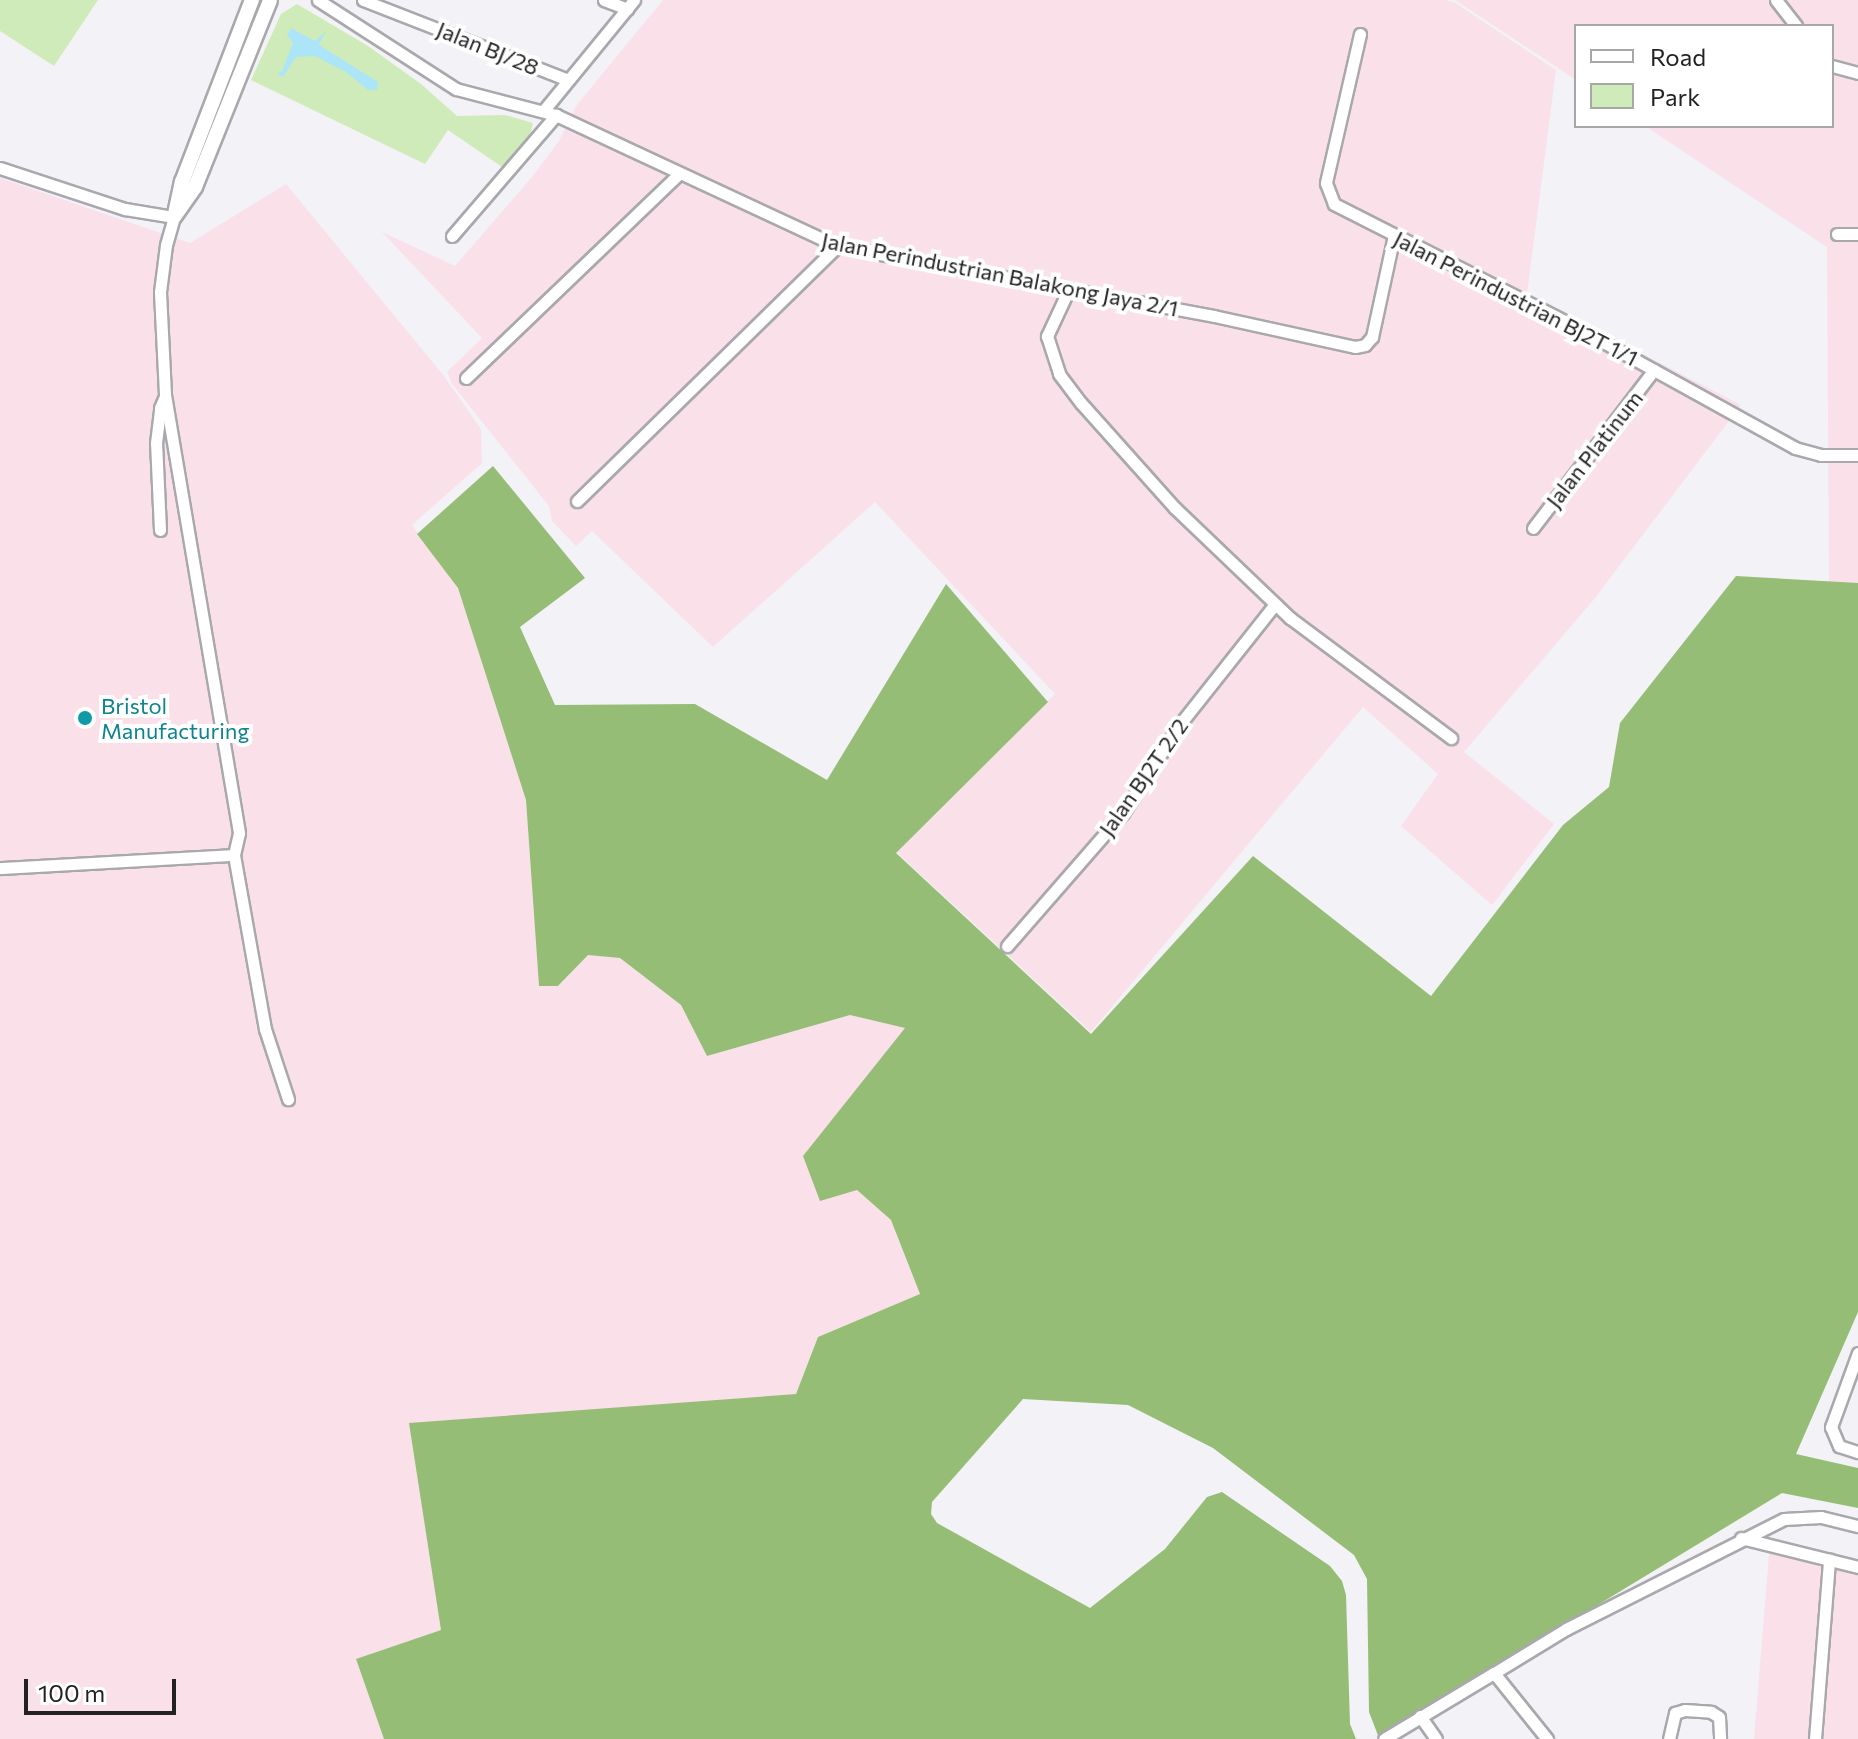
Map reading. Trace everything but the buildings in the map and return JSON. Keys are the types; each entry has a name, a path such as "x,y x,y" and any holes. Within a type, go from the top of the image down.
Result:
{"street":[{"path":"252,0 182,182 166,245 160,292 165,395 239,833 234,855 265,1029 288,1099"},
{"path":"174,217 195,187 270,0"},
{"name":"Jalan Perindustrian Balakong Jaya 2/1","path":"318,0 456,89 550,112 837,246 1214,316 1355,347 1365,345 1372,337 1394,235"},
{"name":"Jalan BJ/28","path":"363,0 568,80"},
{"path":"452,236 550,112 568,80 631,5 604,0"},
{"path":"1776,0 1794,24"},
{"name":"Jalan Perindustrian BJ2T 1/1","path":"1360,34 1333,145 1327,194 1346,212 1654,370 1795,448 1821,455 1858,455"},
{"path":"1834,67 1858,73"},
{"path":"0,168 125,209 174,217"},
{"path":"466,378 680,173"},
{"path":"1837,234 1858,234"},
{"path":"577,501 837,246"},
{"path":"1068,291 1047,336 1059,374 1175,508 1275,604 1451,738"},
{"name":"Jalan Platinum","path":"1533,528 1654,370"},
{"path":"160,530 156,443 160,408 165,395"},
{"name":"Jalan BJ2T 2/2","path":"1007,946 1123,813 1180,724 1275,604"},
{"path":"0,868 234,855"},
{"path":"1858,1353 1854,1373 1831,1427 1839,1446 1858,1452"},
{"path":"1384,1739 1566,1629 1741,1538 1784,1519 1802,1517 1821,1517 1858,1526"},
{"path":"1741,1538 1858,1567"},
{"path":"1815,1739 1829,1560"},
{"path":"1494,1673 1547,1739"},
{"path":"1669,1739 1675,1713 1685,1710 1711,1712 1719,1717 1720,1739"},
{"path":"1420,1716 1436,1739"}],"shaded area":[{"path":"663,0 1445,0 1454,2 1556,70 1527,294 1741,405 1595,598 1464,752 1554,824 1492,905 1401,826 1438,774 1363,707 1091,1032 893,849 1055,694 875,502 713,647 592,531 576,546 552,521 549,506 452,384 447,372 482,338 382,232 455,266 532,177 559,141 576,106"},
{"path":"1455,0 1858,0 1858,583 1829,583 1827,247 1648,128 1834,128 1834,24 1574,24 1574,79"},
{"path":"0,178 190,243 286,184 444,376 481,429 482,463 412,525 458,588 526,800 539,986 559,986 588,954 620,958 681,1005 707,1056 850,1015 906,1028 857,1190 891,1220 920,1294 818,1337 796,1394 724,1400 441,1630 356,1659 384,1739 0,1739"},
{"path":"1770,1542 1858,1561 1858,1739 1754,1739"}],"green space":[{"path":"0,0 98,0 54,66 0,31"},
{"path":"297,4 368,46 421,84 457,116 505,115 533,123 531,132 505,169 448,130 425,164 251,80 281,14"},
{"path":"493,466 585,578 520,627 555,705 695,704 827,780 946,584 1048,702 896,853 1091,1034 1253,856 1431,996 1563,825 1609,787 1620,723 1736,576 1858,583 1858,1312 1796,1454 1858,1468 1858,1508 1782,1493 1379,1738 1369,1712 1367,1579 1354,1555 1213,1448 1128,1405 1023,1399 932,1502 931,1514 937,1523 1090,1608 1165,1549 1207,1497 1222,1492 1330,1566 1342,1581 1346,1595 1350,1724 1356,1739 384,1739 356,1659 441,1630 409,1423 796,1394 818,1337 920,1294 891,1220 857,1190 820,1201 803,1156 905,1028 850,1015 707,1056 681,1005 620,958 588,955 558,986 539,986 526,800 458,588 417,534"}],"water":[{"path":"291,28 315,41 326,31 319,45 378,82 377,90 368,90 346,72 315,56 296,57 283,77 277,74 282,71 293,43 287,35"}],"place":[{"name":"Bristol Manufacturing","path":"85,718"}]}
